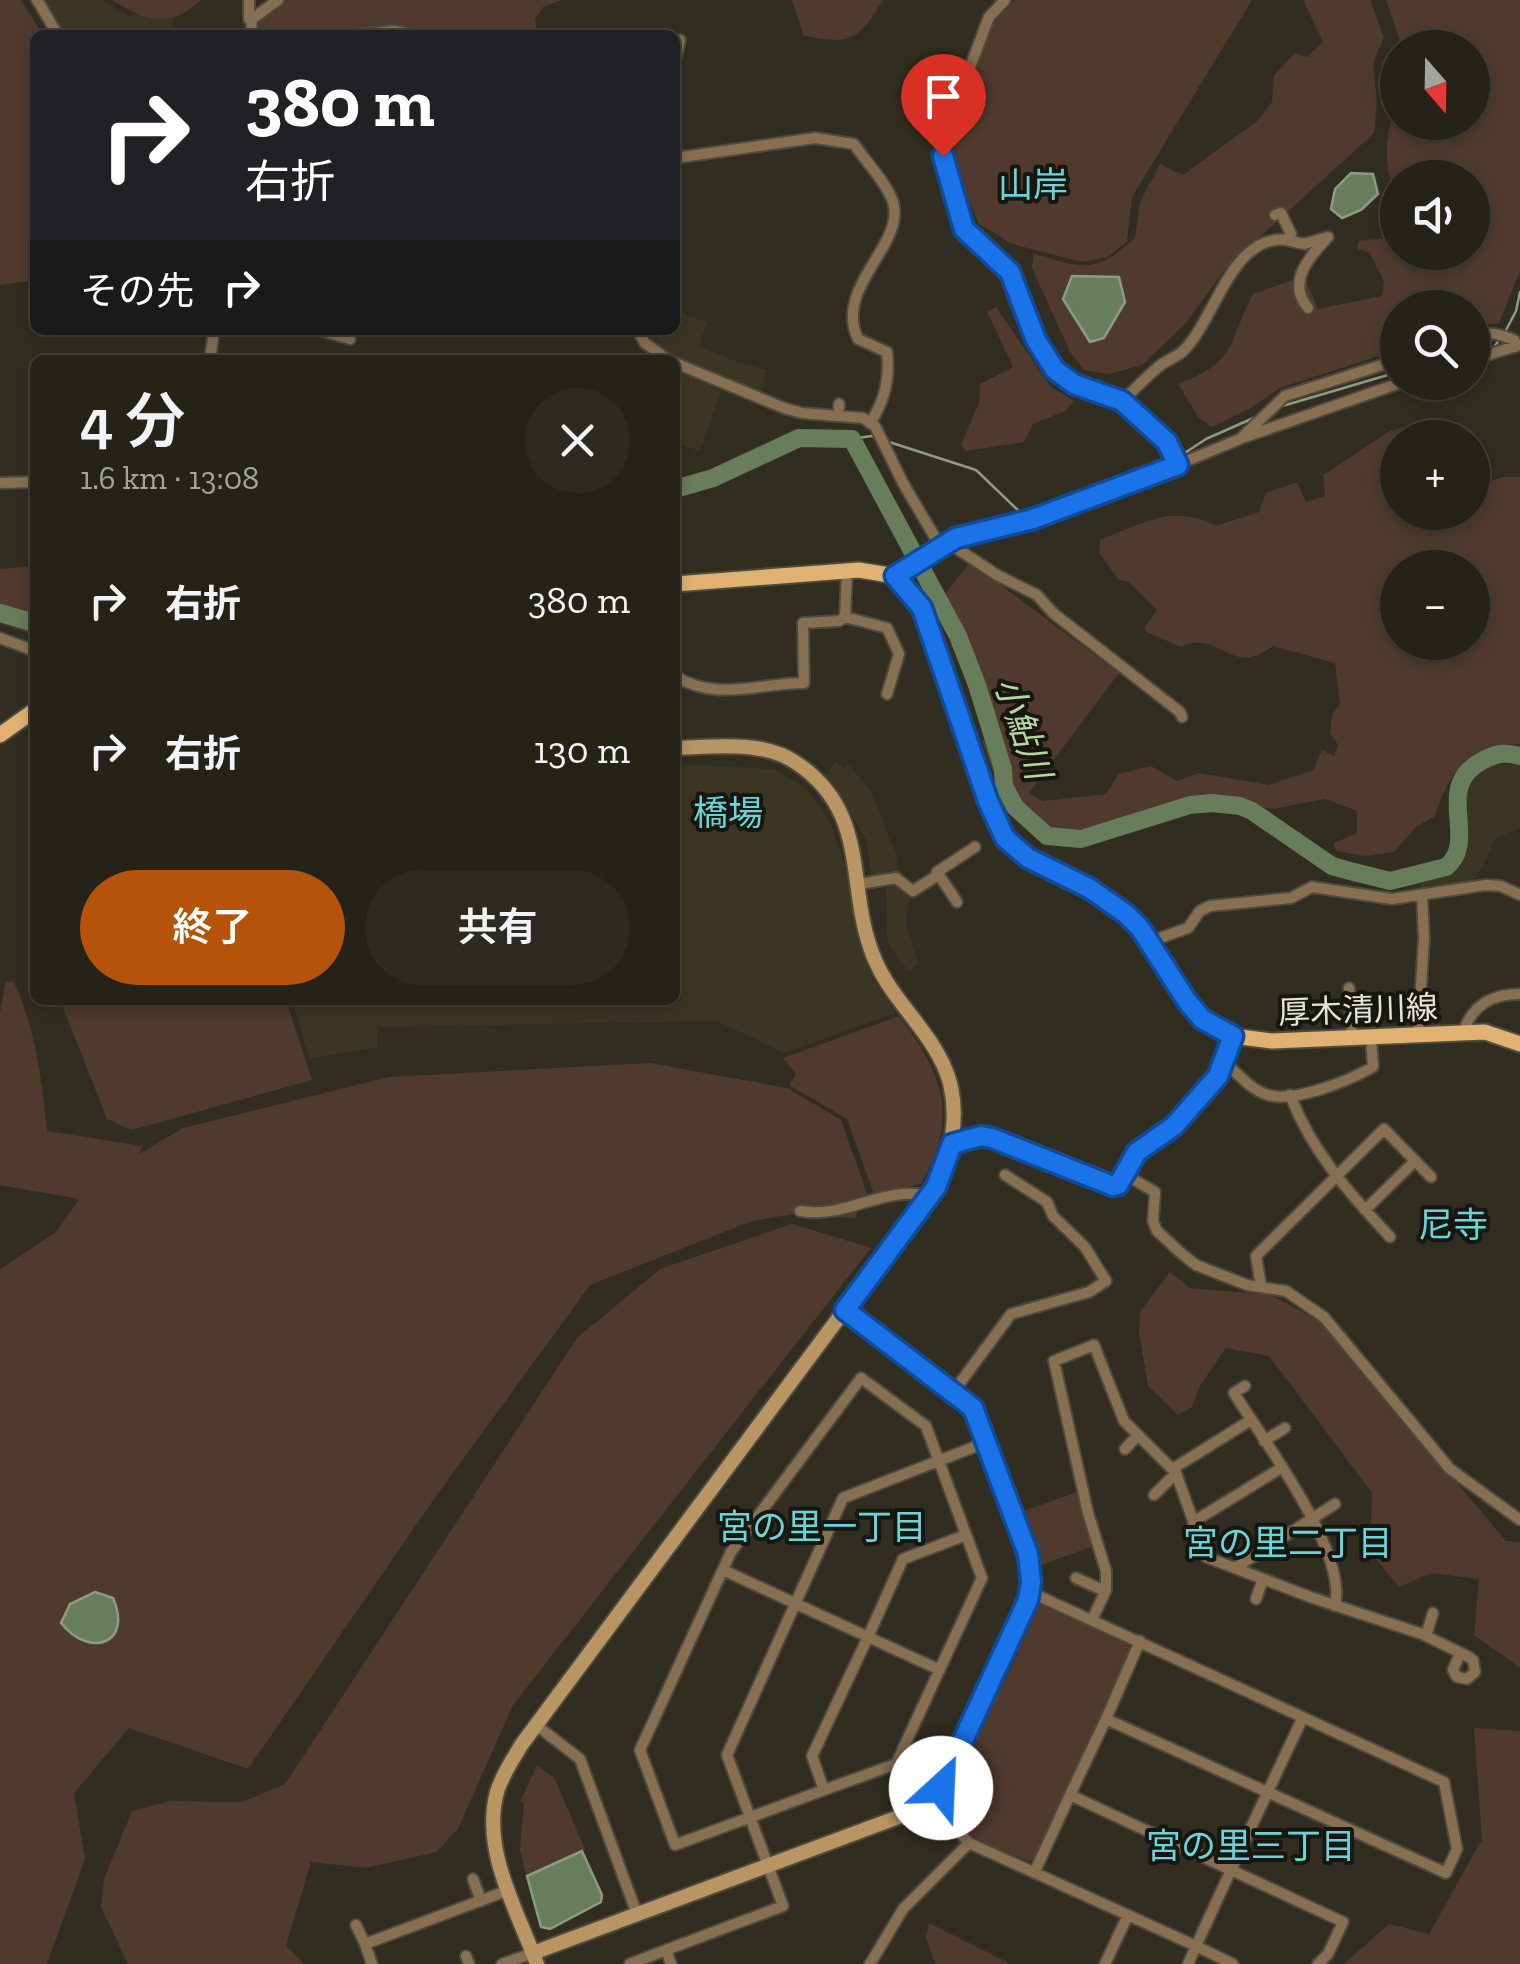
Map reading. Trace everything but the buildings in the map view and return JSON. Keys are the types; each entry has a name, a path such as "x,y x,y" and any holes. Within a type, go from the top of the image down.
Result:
{"main road":[{"path":"680,584 848,571 900,573"},
{"name":"厚木清川線","path":"900,573 922,608 988,801 1005,838 1028,858 1110,900 1140,928 1202,1019 1233,1036 1272,1041 1486,1032 1520,1044"},
{"path":"0,735 30,714"}],"street":[{"path":"36,0 55,30"},
{"path":"249,0 251,30"},
{"path":"252,19 278,0"},
{"path":"1005,0 989,17 944,136 943,156 964,229 1010,272 1036,340 1055,370 1074,384 1122,401 1167,442 1178,465"},
{"path":"680,157 815,138 856,146 888,193 894,211 890,231 856,296 850,322 858,339 886,352 888,379 870,423"},
{"path":"1275,214 1281,213 1291,234 1286,240"},
{"path":"1122,401 1183,351 1223,286 1256,246 1274,239 1304,244 1328,237 1302,267 1300,294 1308,308"},
{"path":"1490,333 1514,340 1517,346 1490,354"},
{"path":"337,335 350,339"},
{"path":"640,335 662,355"},
{"path":"680,365 784,408 848,416 870,423 884,441 940,546 1038,595 1053,613 1182,717"},
{"path":"1240,439 1285,396 1380,366"},
{"path":"900,573 940,546 1063,509 1240,439 1380,390"},
{"path":"0,483 30,482"},
{"path":"845,617 848,571"},
{"path":"680,679 693,688 716,691 804,683 804,623 845,617 887,628 898,654 886,694"},
{"path":"0,638 30,649"},
{"path":"535,1958 497,1853 494,1812 497,1791 506,1773 536,1725 929,1196 952,1144 954,1113 945,1069 930,1040 876,962 860,905 850,834 840,812 817,781 794,761 771,752 737,747 680,748"},
{"path":"858,884 896,878 913,891 975,847"},
{"path":"938,874 957,902"},
{"path":"1150,942 1188,928 1200,911 1210,906 1290,898 1312,887 1392,900 1486,886 1501,886 1520,895"},
{"path":"1418,1035 1424,938 1422,896"},
{"path":"1349,988 1352,1037"},
{"path":"1463,1033 1469,1015 1483,1002 1504,994 1520,994"},
{"path":"952,1144 981,1136 992,1138 1118,1185 1137,1152 1174,1126 1218,1076 1233,1036"},
{"path":"1226,1062 1250,1085 1270,1096 1290,1096 1340,1082 1373,1067 1371,1037"},
{"path":"1290,1096 1318,1153 1390,1237"},
{"path":"1261,1286 1256,1256 1384,1128 1431,1177"},
{"path":"1365,1210 1415,1161"},
{"path":"954,1391 1011,1314 1108,1284 1085,1247 1053,1216 1047,1202 1006,1175"},
{"path":"1126,1175 1155,1192 1157,1231 1196,1265 1248,1285 1286,1291 1324,1317 1450,1469 1520,1520"},
{"path":"800,1210 831,1213 894,1193 929,1196"},
{"path":"506,1963 535,1958 637,1914 912,1812 930,1800 945,1780 1030,1592 1028,1554 973,1408 845,1310"},
{"path":"1092,1620 1105,1591 1105,1565 1088,1514 1054,1361 1094,1346 1124,1421 1175,1471 1206,1557 1426,1636 1460,1653"},
{"path":"861,1378 926,1426 938,1460 982,1578 896,1764 675,1845 640,1752 731,1552 861,1378"},
{"path":"1245,1386 1234,1394 1312,1518 1340,1587 1335,1606"},
{"path":"1101,1398 1114,1394"},
{"path":"1154,1495 1175,1471 1251,1420"},
{"path":"1264,1440 1285,1428"},
{"path":"1125,1449 1138,1434"},
{"path":"630,1964 783,1906 727,1754 847,1494 988,1442"},
{"path":"1193,1522 1281,1468"},
{"path":"1235,1568 1335,1504"},
{"path":"824,1790 812,1756 904,1559 966,1534"},
{"path":"723,1570 940,1670"},
{"path":"1076,1578 1105,1591"},
{"path":"1256,1598 1263,1579"},
{"path":"1030,1592 1444,1782 1457,1849 1446,1873 1106,1719"},
{"path":"1307,1614 1312,1598"},
{"path":"1426,1636 1433,1613"},
{"path":"1362,1632 1367,1617"},
{"path":"1035,1871 1140,1641"},
{"path":"1188,1964 1303,1717"},
{"path":"536,1725 580,1759 637,1914"},
{"path":"1070,1796 1344,1922 1328,1954 1318,1964"},
{"path":"930,1800 970,1843 1232,1964"},
{"path":"870,1964 903,1909 970,1843"},
{"path":"473,1879 481,1901"},
{"path":"365,1944 508,1890"},
{"path":"1104,1964 1128,1915"},
{"path":"356,1925 372,1964"},
{"path":"666,1950 670,1964"}],"shaded area":[{"path":"0,0 21,0 40,30 30,30 30,281 0,285"},
{"path":"41,0 103,0 129,16 171,8 174,30 60,30"},
{"path":"112,0 201,0 178,16 157,19"},
{"path":"266,0 561,0 543,7 535,19 537,30 244,30 258,25"},
{"path":"792,0 883,0 860,31 833,40 804,36"},
{"path":"1015,0 1252,0 1132,197 1127,242 1107,257 1082,262 1012,244 979,224 959,179 953,143 988,27"},
{"path":"1303,0 1370,0 1381,30 1373,63 1377,103 1374,133 1225,269 1186,323 1142,365 1109,374 1084,370 1070,352 1032,268 1034,254 1088,265 1121,250 1135,238 1140,202 1160,164 1183,175 1257,121 1272,102 1274,75 1295,53 1307,57 1323,42"},
{"path":"1386,0 1520,0 1520,271 1499,323 1490,324 1490,290 1383,290 1384,281 1369,252 1358,249 1358,241 1380,239 1380,270 1490,270 1490,160 1388,160 1387,151 1388,140 1490,140 1490,30 1396,30"},
{"path":"1351,173 1373,174 1378,194 1361,210 1342,218 1331,209 1335,189"},
{"path":"1072,276 1119,277 1125,302 1104,338 1090,342 1063,299"},
{"path":"1304,276 1318,309 1380,296 1380,356 1280,388 1212,427 1199,418 1178,384 1221,359 1253,294"},
{"path":"996,307 1051,387 1074,401 1065,411 1033,424 1024,442 966,451 961,444 979,403 980,384 1013,367 987,312"},
{"path":"680,313 707,322 702,347 767,370 761,395 680,359 680,355 653,347 644,335 680,335"},
{"path":"680,370 721,391 700,451 680,445"},
{"path":"1380,438 1380,530 1490,530 1490,481 1520,477 1520,744 1488,749 1464,763 1447,785 1435,816 1416,827 1394,852 1364,856 1336,851 1334,843 1357,833 1357,811 1325,799 1272,809 1218,797 1123,826 1032,833 1008,813 982,742 992,721 943,597 970,562 1119,673 1029,793 1043,801 1106,794 1119,774 1151,766 1177,781 1199,773 1268,785 1313,770 1322,750 1334,756 1338,745 1330,733 1332,715 1340,704 1335,663 1273,646 1258,655 1235,656 1206,643 1181,647 1147,632 1145,627 1157,610 1129,582 1119,580 1099,553 1100,540 1157,518 1185,516 1216,526 1259,512 1266,493 1297,482 1306,502 1325,496 1323,475"},
{"path":"30,566 30,634 0,623 0,569"},
{"path":"835,762 844,768 848,764 871,791 900,875 872,880 866,840 845,801 825,777"},
{"path":"680,764 773,769 806,788 830,822 844,862 872,978 896,1013 784,1053 717,1021 378,1027 377,1047 310,1059 294,1005 680,1005"},
{"path":"1494,765 1520,765 1520,829 1496,838 1482,868 1467,885 1421,892 1421,880 1459,868 1463,862 1465,784 1474,771"},
{"path":"899,881 911,893 905,921 918,964 909,971 891,949 887,937 886,883"},
{"path":"6,981 14,982 33,1038 47,1131 143,1146 139,1154 183,1128 389,1077 650,1063 787,1088 841,1120 870,1202 858,1204 856,1218 834,1217 817,1210 752,1221 590,1285 434,1499 248,1769 129,1728 74,1793 85,1859 47,1964 0,1964 0,1269 57,1231 79,1199 0,1185 0,1013"},
{"path":"62,1005 288,1005 312,1080 132,1130 107,1119"},
{"path":"899,1016 936,1077 943,1116 933,1159 921,1184 874,1194 847,1119 789,1085 796,1074 783,1058"},
{"path":"792,1224 871,1248 513,1705 458,1829 437,1852 366,1868 311,1862 286,1946 304,1964 128,1964 101,1907 104,1879 132,1811 171,1801 242,1802 285,1784 577,1338 660,1269"},
{"path":"1170,1272 1190,1288 1271,1295 1321,1322 1506,1541 1520,1542 1520,1668 1474,1635 1479,1579 1431,1573 1399,1587 1370,1552 1372,1493 1269,1356 1226,1348 1201,1384 1191,1408 1178,1415 1148,1386 1139,1332 1140,1312"},
{"path":"1077,1492 1093,1546 1039,1566 1021,1512"},
{"path":"95,1592 113,1598 118,1614 113,1636 95,1643 72,1634 61,1623 70,1604"},
{"path":"1040,1604 1129,1645 1131,1651 1034,1859 1028,1861 966,1831 948,1811 944,1798 1014,1661 1035,1607"},
{"path":"1474,1728 1520,1731 1520,1964 1344,1964 1389,1924 1429,1934 1482,1839"},
{"path":"537,1766 554,1777 585,1849 526,1876 520,1850 524,1803 520,1801"},
{"path":"582,1851 602,1895 601,1902 550,1929 541,1927 527,1876"},
{"path":"929,1923 1008,1964 935,1964 926,1937"}],"waterway":[{"path":"1505,332 1520,292"},
{"path":"1490,348 1500,339"},
{"path":"1279,407 1380,377"},
{"path":"1177,458 1206,439 1258,416"},
{"name":"小鮎川","path":"680,488 713,478 799,438 852,439 958,636 1003,769 1004,786 1015,807 1047,836 1081,839 1190,805 1240,806 1332,866 1390,881 1446,867 1459,843 1458,799 1467,772 1496,755 1520,756"},
{"path":"852,439 878,438"},
{"path":"886,441 976,470 1024,516 1034,513"},
{"name":"小鮎川","path":"0,613 30,622"}],"district":[{"name":"山岸","path":"1033,185"},
{"name":"橋場","path":"728,813"},
{"name":"尼寺","path":"1453,1225"},
{"name":"宮の里一丁目","path":"822,1527"},
{"name":"宮の里二丁目","path":"1288,1543"},
{"name":"宮の里三丁目","path":"1251,1846"}],"route":[{"path":"941,1788 1028,1600 1028,1554 973,1408 845,1310 936,1187 952,1144 981,1136 992,1138 1118,1185 1146,1142 1174,1126 1218,1076 1233,1036 1202,1019 1140,928 1110,900 1028,858 1005,838 988,801 922,608 895,576 956,538 1033,519 1178,465 1167,442 1122,401 1074,384 1055,370 1036,340 1010,272 964,229 943,156"}]}
